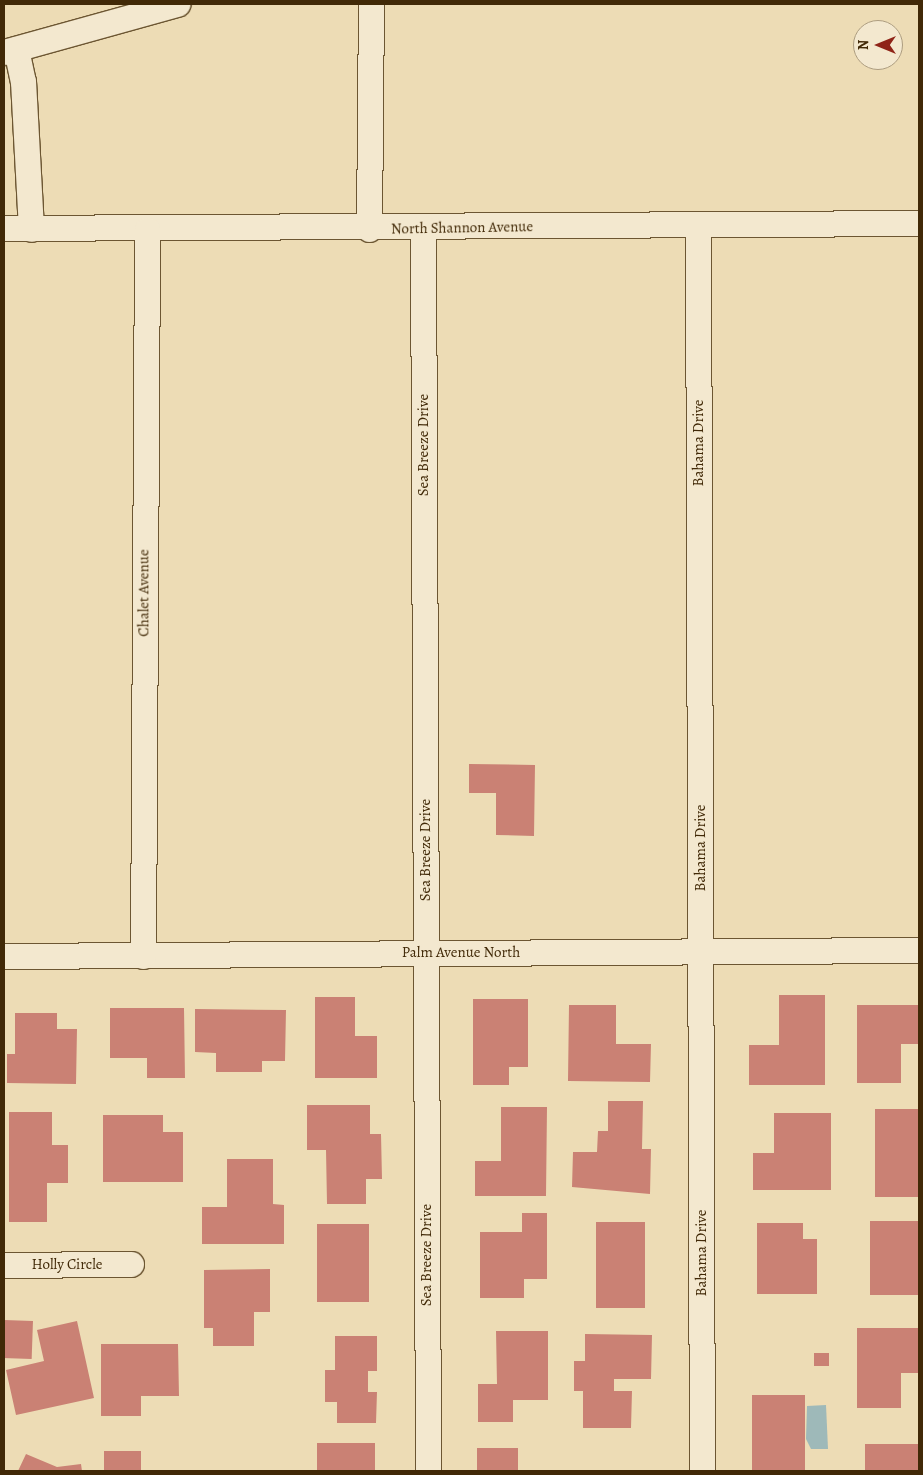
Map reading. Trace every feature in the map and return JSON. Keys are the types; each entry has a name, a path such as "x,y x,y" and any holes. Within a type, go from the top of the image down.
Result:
{"street":[{"path":"31,229 23,81 10,50 177,4"},
{"path":"369,229 371,4"},
{"name":"North Shannon Avenue","path":"4,228 147,230 369,229 919,223"},
{"name":"Bahama Drive","path":"698,225 702,1471"},
{"name":"Sea Breeze Drive","path":"423,228 428,1471"},
{"name":"Chalet Avenue","path":"142,956 147,230"},
{"name":"Palm Avenue North","path":"4,956 919,950"},
{"name":"Holly Circle","path":"4,1265 131,1264"}],"water":[{"path":"826,1405 828,1449 811,1449 806,1439 807,1406"}],"building":[{"path":"469,764 535,765 534,836 496,835 496,793 469,793"},
{"path":"779,995 825,995 825,1085 749,1085 749,1045 779,1045"},
{"path":"315,997 355,997 355,1036 377,1036 377,1078 315,1078"},
{"path":"473,999 528,999 528,1067 509,1067 509,1085 473,1085"},
{"path":"569,1005 616,1005 616,1044 651,1044 650,1082 568,1081"},
{"path":"857,1005 919,1005 919,1044 901,1044 901,1083 857,1083"},
{"path":"110,1008 184,1008 185,1078 147,1078 147,1058 110,1058"},
{"path":"195,1009 286,1010 285,1061 262,1061 262,1072 216,1072 216,1053 195,1052"},
{"path":"15,1013 57,1013 57,1029 77,1029 76,1084 7,1083 7,1054 15,1054"},
{"path":"608,1101 643,1101 642,1149 651,1149 650,1194 572,1187 573,1152 597,1152 598,1131 608,1131"},
{"path":"307,1105 370,1105 370,1134 381,1134 382,1179 366,1179 366,1204 327,1204 326,1150 307,1150"},
{"path":"501,1107 547,1107 546,1196 475,1196 475,1161 501,1161"},
{"path":"875,1109 919,1109 919,1197 875,1197"},
{"path":"9,1112 52,1112 52,1145 68,1145 68,1183 47,1183 47,1222 9,1222"},
{"path":"774,1113 831,1113 831,1190 753,1190 753,1153 774,1153"},
{"path":"103,1115 163,1115 163,1132 183,1132 183,1182 103,1182"},
{"path":"227,1159 273,1159 273,1204 284,1205 284,1244 202,1244 202,1207 227,1207"},
{"path":"522,1213 547,1213 547,1279 524,1279 524,1298 480,1298 480,1232 522,1232"},
{"path":"870,1221 919,1221 919,1295 870,1295"},
{"path":"596,1222 645,1222 645,1308 596,1308"},
{"path":"757,1223 803,1223 803,1239 817,1239 817,1294 757,1294"},
{"path":"317,1224 369,1224 369,1302 317,1302"},
{"path":"270,1269 270,1312 254,1312 254,1346 213,1346 213,1328 204,1328 204,1270"},
{"path":"4,1320 33,1321 32,1359 4,1358"},
{"path":"77,1321 94,1398 16,1415 6,1370 44,1361 37,1330"},
{"path":"857,1328 919,1328 919,1373 901,1373 901,1408 857,1408"},
{"path":"496,1331 548,1331 548,1400 513,1400 513,1422 478,1422 478,1384 497,1384"},
{"path":"585,1334 652,1335 651,1379 614,1379 614,1391 632,1391 631,1428 583,1428 583,1391 574,1391 574,1361 585,1361"},
{"path":"335,1336 377,1336 377,1371 368,1371 368,1392 377,1392 376,1423 337,1423 337,1402 325,1402 325,1370 335,1370"},
{"path":"101,1344 178,1344 179,1396 141,1396 141,1416 101,1416"},
{"path":"814,1353 829,1353 829,1366 814,1366"},
{"path":"752,1395 805,1395 805,1471 752,1471"},
{"path":"317,1443 375,1443 375,1471 317,1471"},
{"path":"865,1444 919,1444 919,1471 865,1471"},
{"path":"477,1448 518,1448 518,1471 477,1471"},
{"path":"104,1451 141,1451 141,1471 104,1471"},
{"path":"26,1454 57,1467 81,1464 82,1471 18,1471"}]}
